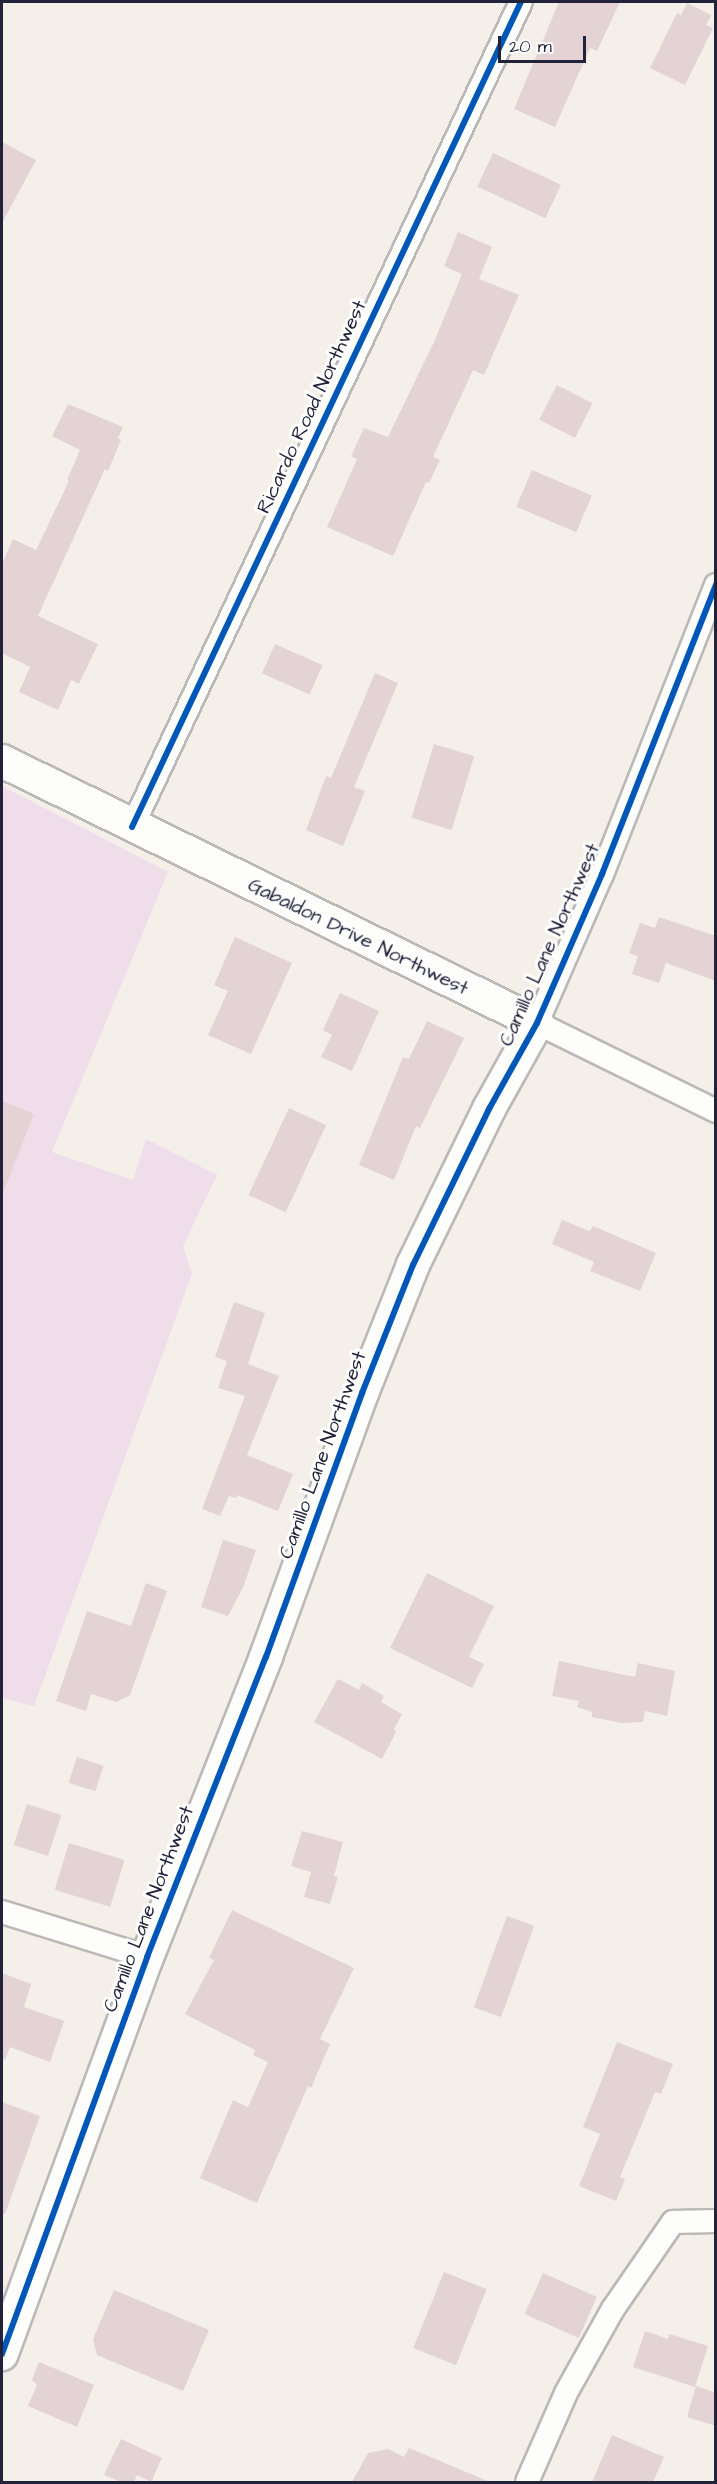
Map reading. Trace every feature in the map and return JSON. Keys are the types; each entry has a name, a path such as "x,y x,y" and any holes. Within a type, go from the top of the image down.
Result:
{"street":[{"name":"Ricardo Road Northwest","path":"132,827 521,2"},
{"name":"Camillo Lane Northwest","path":"2,2354 147,1957 266,1657 362,1393 413,1264 432,1231 489,1109 537,1023 602,874 716,585"},
{"name":"Gabaldon Drive Northwest","path":"2,761 132,827 716,1111"},
{"path":"2,1912 147,1957"},
{"path":"527,2482 566,2392 613,2309 673,2222 716,2221"}],"shaded area":[{"path":"2,786 168,872 52,1152 133,1180 146,1139 217,1175 183,1246 192,1274 34,1706 2,1698"}],"building":[{"path":"559,2 620,2 597,51 590,48 555,127 514,109"},
{"path":"687,3 711,15 706,25 713,28 685,85 650,68 677,13 681,15"},
{"path":"2,142 36,160 2,223"},
{"path":"493,153 561,185 545,218 477,187"},
{"path":"458,232 492,247 479,279 519,295 484,375 473,370 433,457 440,460 429,483 426,482 393,556 327,527 357,459 351,456 364,428 388,437 435,340 462,274 444,266"},
{"path":"557,385 593,403 575,438 539,420"},
{"path":"68,404 123,427 118,438 121,440 108,471 105,469 38,616 98,644 79,684 71,680 58,710 19,692 30,667 2,653 2,564 13,539 36,550 69,481 67,480 80,450 52,436"},
{"path":"532,470 592,495 576,532 516,507"},
{"path":"275,644 323,665 309,694 262,673"},
{"path":"375,673 398,683 354,787 365,791 343,846 306,830 326,776 331,778"},
{"path":"434,744 474,756 452,830 411,818"},
{"path":"659,917 716,936 716,981 666,963 659,983 632,974 638,956 629,953 640,923 655,928"},
{"path":"235,937 292,963 251,1054 208,1035 228,991 214,985"},
{"path":"340,993 379,1011 352,1071 321,1057 332,1035 323,1030"},
{"path":"427,1021 464,1038 420,1128 416,1126 394,1180 359,1165 403,1057 409,1059"},
{"path":"2,1101 34,1114 3,1193 2,1192"},
{"path":"289,1108 326,1125 286,1212 248,1195"},
{"path":"562,1220 590,1231 593,1226 656,1253 640,1291 590,1271 594,1262 552,1244"},
{"path":"234,1302 265,1313 248,1364 279,1376 247,1455 293,1474 278,1511 237,1495 236,1498 229,1496 220,1516 202,1509 245,1396 218,1388 227,1361 215,1357"},
{"path":"223,1540 256,1550 244,1585 228,1616 201,1607"},
{"path":"427,1573 494,1606 469,1657 484,1664 472,1688 390,1648"},
{"path":"146,1583 167,1591 130,1695 116,1702 91,1694 86,1711 56,1701 87,1611 131,1626"},
{"path":"559,1661 635,1677 638,1663 675,1671 667,1716 645,1711 643,1722 622,1723 592,1717 592,1712 577,1707 579,1701 552,1696"},
{"path":"338,1679 359,1690 362,1683 384,1696 381,1702 402,1714 394,1729 396,1732 382,1759 314,1722"},
{"path":"77,1757 104,1766 95,1791 69,1783"},
{"path":"27,1804 61,1815 48,1856 14,1845"},
{"path":"302,1831 343,1842 334,1876 338,1877 330,1904 304,1897 311,1872 291,1866"},
{"path":"69,1843 124,1860 110,1907 55,1890"},
{"path":"232,1910 354,1968 320,2039 330,2044 311,2088 308,2086 257,2203 200,2178 233,2100 248,2107 268,2062 253,2055 255,2050 185,2014 214,1960 209,1958"},
{"path":"507,1916 534,1926 501,2017 474,2007"},
{"path":"2,1973 31,1984 24,2007 64,2021 50,2062 10,2047 5,2060 2,2059"},
{"path":"617,2042 673,2064 661,2094 655,2092 620,2177 625,2179 616,2201 579,2186 600,2134 583,2127"},
{"path":"2,2102 40,2116 5,2214 2,2214"},
{"path":"444,2272 487,2289 456,2365 413,2348"},
{"path":"543,2273 597,2297 579,2338 525,2314"},
{"path":"114,2290 209,2330 183,2391 97,2355 93,2339"},
{"path":"645,2331 668,2339 669,2334 708,2346 695,2387 633,2367"},
{"path":"39,2362 94,2385 77,2427 28,2406 37,2385 32,2380"},
{"path":"696,2386 716,2393 716,2426 687,2417"},
{"path":"612,2435 664,2457 653,2482 592,2482"},
{"path":"121,2439 162,2458 151,2482 137,2475 134,2482 121,2482 104,2475"},
{"path":"409,2448 490,2482 352,2482 368,2453 388,2449 404,2457"}],"cycle path":[{"path":"132,827 521,2"},
{"path":"2,2354 147,1957 266,1657 362,1393 413,1265 489,1109 537,1023 602,874 716,585"}]}
